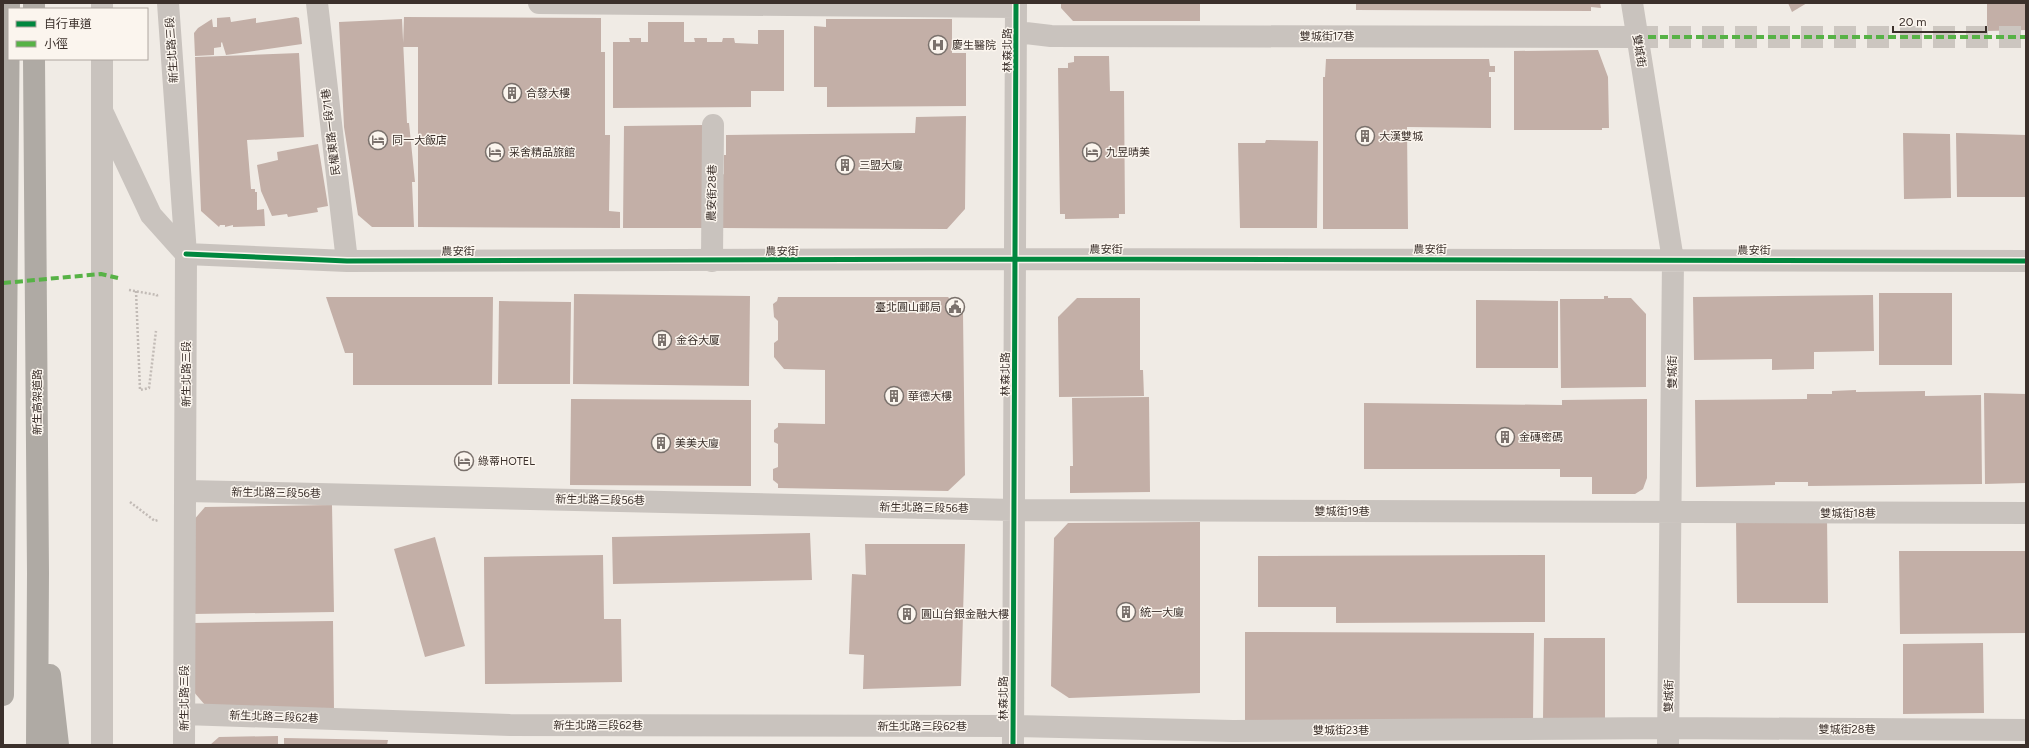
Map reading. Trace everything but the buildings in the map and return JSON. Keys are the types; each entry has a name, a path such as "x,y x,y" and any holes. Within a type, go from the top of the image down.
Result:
{"highway":[{"path":"3,694 4,348 7,266 8,3"},
{"name":"新生高架道路","path":"34,60 38,573 37,745"},
{"path":"38,573 58,745"}],"street":[{"name":"新生北路三段","path":"168,3 186,254 184,745"},
{"name":"民權東路一段71巷","path":"317,3 347,261"},
{"path":"539,3 1016,5"},
{"name":"雙城街","path":"1632,3 1636,37 1673,260 1668,736"},
{"name":"林森北路","path":"1013,736 1016,5"},
{"name":"雙城街17巷","path":"1017,32 1051,36 1636,37"},
{"path":"102,60 102,745"},
{"path":"102,111 152,214 186,254"},
{"name":"農安街28巷","path":"712,261 713,125"},
{"name":"農安街","path":"186,254 347,261 1015,259 2026,261"},
{"name":"新生北路三段56巷","path":"186,491 1014,510"},
{"name":"雙城街19巷","path":"1014,510 1671,513"},
{"name":"雙城街18巷","path":"1671,513 2026,513"},
{"name":"新生北路三段62巷","path":"184,714 510,725 1013,736"},
{"name":"雙城街28巷","path":"1668,736 2026,730"},
{"name":"雙城街23巷","path":"1013,736 1233,731 1668,736"}],"path":[{"path":"157,328 149,388 140,390 136,291 157,294 158,301"},
{"path":"129,501 155,521"}],"tunnel":[{"path":"1636,37 2026,37"}],"marked path":[{"path":"1636,37 2026,37"},
{"path":"3,283 101,274 118,278"}],"cycle path":[{"path":"1013,745 1016,3"},
{"path":"186,254 347,261 1015,259 2026,261"}],"place":[{"name":"慶生醫院","path":"938,45"},
{"name":"合發大樓","path":"512,93"},
{"name":"大漢雙城","path":"1365,136"},
{"name":"同一大飯店","path":"378,140"},
{"name":"采舍精品旅館","path":"495,152"},
{"name":"九昱晴美","path":"1092,152"},
{"name":"三盟大廈","path":"845,165"},
{"name":"臺北圓山郵局","path":"955,307"},
{"name":"金谷大厦","path":"662,340"},
{"name":"華德大樓","path":"894,396"},
{"name":"金磚密碼","path":"1505,437"},
{"name":"美美大廈","path":"661,443"},
{"name":"綠蒂HOTEL","path":"464,461"},
{"name":"統一大廈","path":"1126,612"},
{"name":"圓山台銀金融大樓","path":"907,614"}]}
